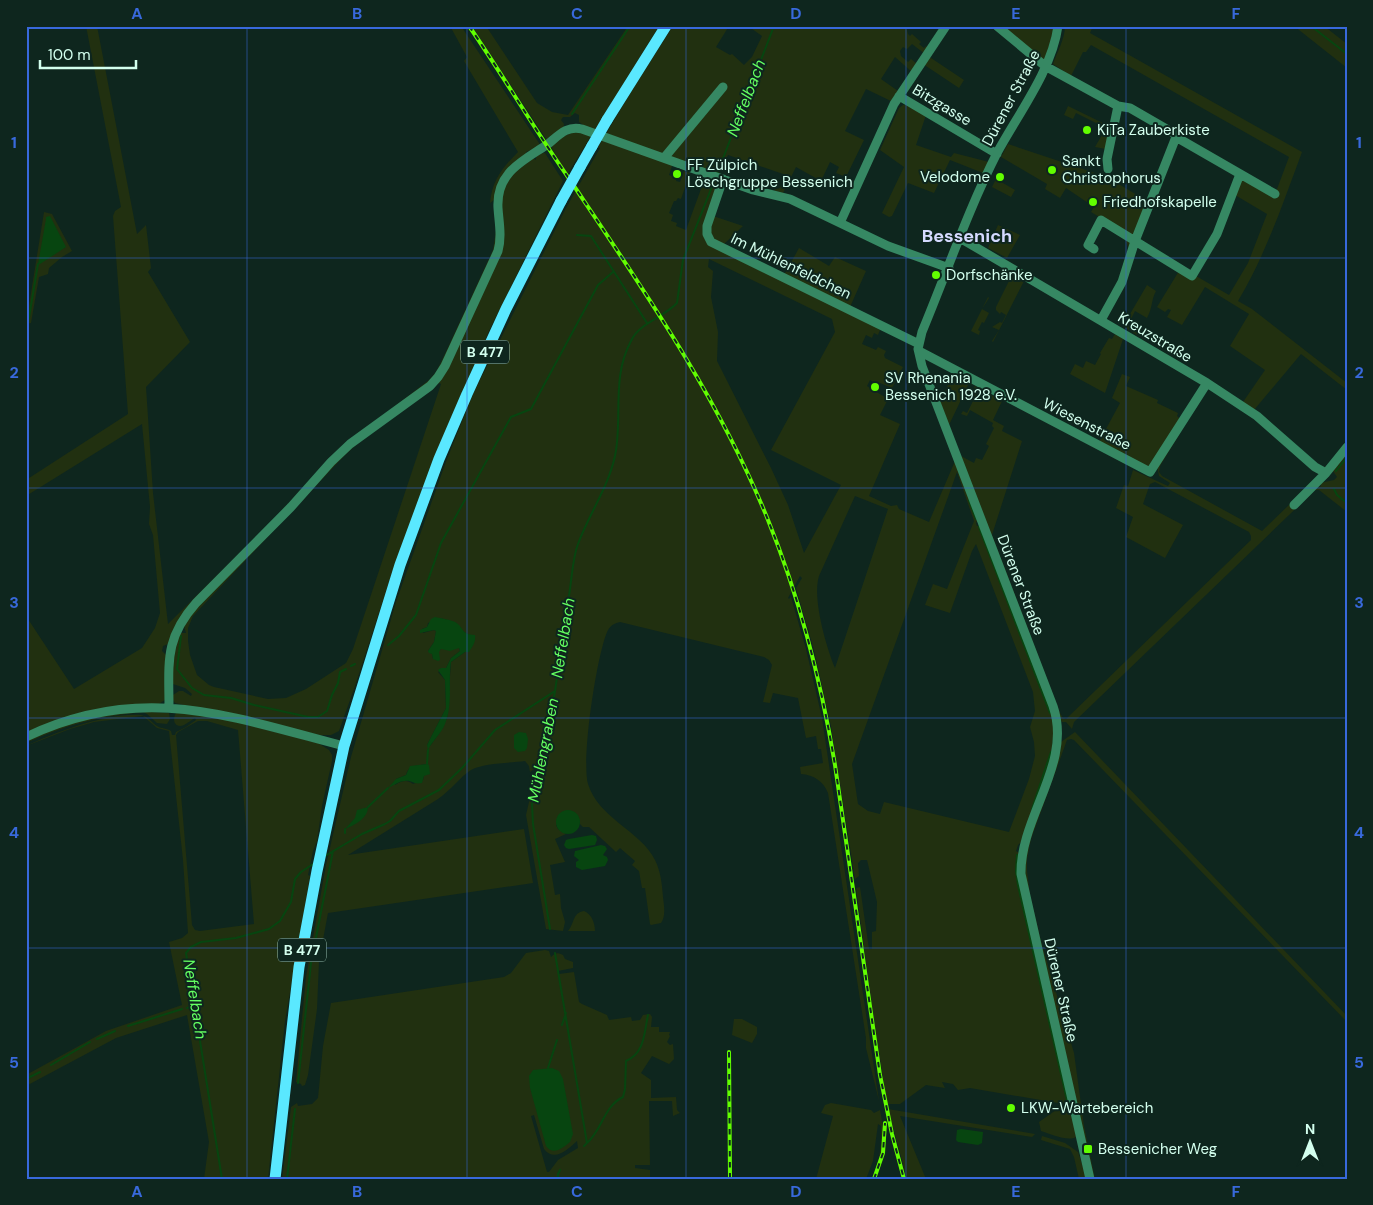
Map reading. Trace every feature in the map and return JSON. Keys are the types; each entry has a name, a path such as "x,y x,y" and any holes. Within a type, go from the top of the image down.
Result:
{"main road":[{"name":"B 477","path":"275,1179 295,1000 317,870 344,746 400,565 440,459 494,334 561,201 592,146 666,26"}],"street":[{"path":"840,223 899,96 946,26"},
{"path":"997,26 1045,66 1118,106 1130,108 1275,194"},
{"name":"Dürener Straße","path":"1058,26 1045,66 997,154 960,238 922,332 918,348 922,366 1050,697 1058,724 1056,751 1026,837 1021,874 1090,1179"},
{"path":"664,158 723,87"},
{"name":"Bitzgasse","path":"899,96 997,154"},
{"path":"1108,169 1107,159 1118,106"},
{"path":"169,708 168,674 170,650 174,635 186,615 344,450 430,386 438,377 445,366 498,251 501,235 498,202 505,179 518,163 559,135 572,128 584,130 752,190 790,199 897,250 948,268"},
{"path":"1101,320 1122,282 1135,241 1176,137"},
{"path":"1094,249 1088,245 1101,220 1192,276 1217,234 1240,174"},
{"name":"Im Mühlenfeldchen","path":"718,178 707,226 707,234 711,242 918,348"},
{"name":"Kreuzstraße","path":"960,238 1101,320 1257,416 1315,467 1326,473"},
{"name":"Wiesenstraße","path":"918,348 1150,472 1207,384"},
{"path":"1294,505 1326,473 1347,447"},
{"path":"26,737 62,722 102,712 138,708 169,708 216,714 344,746"}],"shaded area":[{"path":"86,26 97,26 137,234 146,225 151,268 148,272 190,342 146,387 153,493 168,624 274,519 338,450 429,380 436,372 444,356 493,250 496,231 494,200 490,203 493,188 503,169 518,152 464,61 467,57 450,26 461,26 541,146 526,152 503,177 497,247 435,378 358,435 193,603 168,644 163,646 162,651 166,655 166,699 159,704 115,706 64,718 26,733 26,616 74,689 142,648 155,628 160,613 153,535 149,524 150,507 142,424 26,496 26,480 128,414 113,216 115,211 121,207"},
{"path":"472,26 486,26 537,103 552,112 568,115 628,26 659,26 567,175 550,145 557,139 586,127 579,122 579,115 575,113 570,117 563,117 561,120 564,124 563,129 548,142"},
{"path":"673,26 729,26 716,47 730,55 732,54 744,65 752,57 762,36 748,26 902,26 910,36 912,34 921,42 919,44 924,48 926,46 929,48 925,54 912,44 907,49 903,47 900,51 901,56 908,62 911,59 916,63 912,72 895,57 881,79 898,91 893,102 866,89 845,131 864,140 846,177 836,173 839,167 830,162 821,181 796,167 783,193 773,190 780,188 786,175 728,155 718,175 673,159 667,151 673,163 669,175 677,178 676,181 680,182 684,171 690,173 681,199 678,198 674,201 669,213 673,215 671,221 677,223 676,226 686,230 705,178 717,180 713,216 743,226 723,245 784,275 799,248 829,266 835,257 866,271 850,307 880,330 878,335 874,333 872,338 866,335 862,344 876,350 878,347 886,351 885,358 903,367 892,388 880,383 879,385 870,380 867,386 888,399 880,415 900,424 869,496 891,506 897,505 899,509 929,522 955,461 978,519 977,526 980,526 1054,718 1052,754 1022,841 1016,851 1019,853 1069,1099 1064,1104 970,1088 958,1090 953,1084 942,1082 945,1088 926,1085 900,1104 887,1104 856,888 860,887 869,949 872,949 872,932 876,931 877,902 867,860 861,860 858,863 859,876 855,879 831,726 814,650 796,588 802,578 800,576 788,598 791,597 806,649 822,718 879,1101 866,1048 828,793 818,779 801,774 800,767 823,763 821,749 818,749 816,736 806,738 798,698 773,693 770,703 763,702 772,665 764,657 620,622 613,624 608,630 599,660 588,731 586,771 588,784 593,796 610,816 640,840 655,860 659,869 664,904 664,914 661,923 650,924 645,888 642,888 639,871 632,865 635,861 620,848 616,852 589,827 583,827 580,824 580,820 556,825 558,829 566,834 555,839 565,862 550,865 555,895 560,894 565,922 563,931 546,929 526,815 537,767 530,772 529,766 525,761 489,765 471,770 438,799 348,855 524,829 533,883 328,913 319,961 317,1009 308,1075 305,1085 302,1086 296,1082 306,977 326,865 351,757 396,602 447,459 473,394 566,208 600,148 598,147","holes":["709,259 832,319 835,332 771,450 841,485 804,553 788,505 717,361 718,332 711,297 713,271 708,267","957,472 974,521 947,589 933,584 925,605 950,613 976,544 1033,692 1035,711 1030,727 1035,756 1029,779 1009,832 884,802 880,814 868,811 858,804 852,764","855,496 888,509 835,668 824,635 819,609 817,597 819,576","440,618 450,621 463,632 470,635 465,652 451,662 447,718 430,746 427,745 446,708 445,680 438,672 446,668 451,658 460,651 459,648 441,649 439,650 439,657 433,659 432,654 428,651 434,642 436,631 423,633 422,629 427,627 428,623","427,764 429,770 423,780 413,784 404,781 395,785 396,779 406,775 407,771 414,766"]},
{"path":"1000,26 1055,26 1046,57 1043,60"},
{"path":"1065,26 1093,26 1090,33 1302,152 1266,247 1238,301 1252,309 1347,383 1347,390 1301,354 1254,410 1243,402 1265,370 1230,346 1249,314 1205,287 1182,325 1167,317 1171,310 1168,309 1165,312 1157,307 1179,271 1196,276 1229,295 1248,263 1267,214 1235,195 1241,181 1245,181 1274,197 1289,157 1091,45 1086,52 1083,52 1071,76 1053,64 1062,41"},
{"path":"1294,26 1324,26 1347,44 1347,68"},
{"path":"928,56 964,80 959,88 923,64"},
{"path":"903,105 909,105 926,115 916,145 951,157 954,153 989,162 983,173 950,160 934,193 908,183 892,216 889,217 882,213 904,167 880,150 899,108"},
{"path":"1068,106 1111,127 1106,149 1095,147 1106,128 1076,113 1073,119 1064,115"},
{"path":"1008,144 1107,177 1147,201 1129,249 1121,230 1091,212 1094,207 1066,188 1060,198 1045,189 1047,184 1001,157"},
{"path":"545,153 563,181 489,331 435,455 392,573 339,731 331,735 320,735 175,703 173,695 179,691 183,691 191,696 192,694 185,688 173,684 171,670 179,633 186,633 184,626 187,618 346,451 440,380 499,255 501,197 509,177 533,158 536,160 536,154","holes":["439,383 441,384 353,649 346,663 306,689 286,698 268,699 209,685 197,675 190,655 188,628 193,616 344,456 357,444"]},
{"path":"996,179 1015,190 1011,197 992,187"},
{"path":"44,212 52,214 72,251 49,268 48,274 39,277 31,323 26,324"},
{"path":"50,216 66,247 38,264 46,217"},
{"path":"998,225 1020,235 1007,258 988,248"},
{"path":"1012,275 1024,281 993,342 999,330 992,327 1000,322 1002,323 1006,315 1001,312 1000,314 996,307"},
{"path":"1147,285 1156,291 1147,318 1135,311 1131,319 1134,321 1132,325 1140,330 1137,335 1123,326"},
{"path":"982,309 989,313 978,330 980,331 979,335 971,331"},
{"path":"1115,334 1123,339 1105,393 1070,374 1075,364 1083,368 1086,361 1095,365 1109,338 1112,339"},
{"path":"953,374 973,385 969,383 949,425 940,402"},
{"path":"1122,374 1130,377 1126,386 1158,400 1157,403 1178,413 1177,416 1180,419 1151,466 1146,468 1099,442 1120,403 1112,398"},
{"path":"975,386 1002,401 993,420 1004,426 1002,431 1022,441 992,535 1063,718 1066,719 1251,540 1249,532 1155,482 1150,484 1143,504 1183,525 1165,558 1126,537 1133,517 1116,508 1124,485 1128,486 1133,470 1168,486 1170,483 1159,476 1157,465 1178,432 1180,433 1160,466 1159,472 1162,476 1262,531 1291,503 1321,486 1320,483 1334,480 1337,477 1333,471 1334,467 1347,451 1347,512 1319,490 1315,490 1074,722 1072,729 1066,722 1062,722 1060,719 961,456 974,463 976,458 982,460 989,446 986,444 994,428 992,426 993,423 970,410 967,416 961,414 963,411 967,413 974,399 970,397"},
{"path":"435,617 455,622 465,632 475,635 475,637 474,644 469,652 465,652 451,662 450,701 447,717 444,727 428,750 427,745 446,708 445,680 438,670 446,668 451,658 460,651 459,648 450,651 441,649 439,652 440,660 433,659 432,654 428,651 434,642 436,631 420,633 420,630 427,627 431,619"},
{"path":"134,711 169,713 170,719 167,724 157,723 143,712 112,716 69,726 26,743 26,740 58,727 95,716"},
{"path":"176,713 214,716 318,743 329,750 332,755 317,841 308,875 310,876 285,1021 268,1179 204,1179 209,1142 187,1015 116,1038 26,1086 26,1075 106,1031 182,1005 169,942 182,938 188,933 183,860 169,731 157,728 143,716 157,726 168,729 172,735 175,735 176,732 196,720 195,718 181,726 175,723","holes":["198,721 207,721 238,730 254,924 200,931 195,930 192,925 176,735"]},
{"path":"128,715 143,716 94,722 26,746 82,724"},
{"path":"519,732 526,733 528,739 525,751 518,752 514,748 514,735"},
{"path":"1075,732 1347,1016 1347,1022 1074,740 1067,740 1031,839 1027,871 1030,895 1042,945 1074,1053 1084,1126 1095,1179 1093,1179 1025,880 1026,852 1061,742"},
{"path":"429,765 430,774 424,776 422,783 403,781 388,788 396,779 406,775 410,766"},
{"path":"368,807 363,818 345,829 355,818 357,810"},
{"path":"568,810 573,811 579,817 579,827 573,833 568,834 563,833 557,827 556,822 557,817 563,811"},
{"path":"592,835 596,836 595,845 569,849 564,845 566,840"},
{"path":"601,845 607,849 603,855 608,860 605,866 582,870 576,867 576,862 579,860 574,856 575,851"},
{"path":"584,911 589,914 595,931 568,931 577,914"},
{"path":"545,950 549,951 551,957 559,953 565,959 573,962 573,968 558,971 559,974 574,972 579,1002 607,1015 609,1020 631,1017 632,1021 640,1020 643,1015 650,1014 652,1017 651,1027 659,1027 659,1032 670,1032 667,1042 670,1045 673,1044 674,1059 669,1064 652,1056 641,1073 651,1080 651,1098 676,1097 677,1110 680,1113 673,1116 672,1101 649,1101 650,1165 635,1165 635,1168 650,1170 650,1179 282,1179 291,1107 297,1103 298,1106 312,1104 318,1098 323,1046 331,1003 504,977 511,973 526,953","holes":["534,1115 544,1149 553,1155 562,1153 577,1141 578,1148 558,1160 547,1172 531,1116"]},
{"path":"734,1019 742,1019 757,1027 757,1034 752,1043 732,1035"},
{"path":"552,1068 559,1071 563,1079 573,1134 570,1142 555,1151 546,1146 530,1088 529,1076 533,1070"},
{"path":"831,1103 871,1110 874,1113 880,1110 884,1135 883,1148 879,1158 881,1126 878,1124 873,1161 866,1179 816,1179 833,1116 821,1113 825,1105"},
{"path":"888,1109 1035,1134 1032,1137 900,1116 926,1179 907,1179"},
{"path":"1056,1110 1070,1115 1074,1121 1076,1137 1069,1139 1041,1131 1039,1122"},
{"path":"957,1130 983,1132 982,1143 978,1145 958,1142 956,1140"},
{"path":"1042,1136 1065,1143 1078,1152 1087,1179 1079,1179 1074,1157 1070,1149 1041,1140"}],"waterway":[{"path":"572,114 630,26"},
{"name":"Neffelbach","path":"717,174 774,26"},
{"path":"1311,26 1347,54"},
{"name":"Neffelbach","path":"325,856 362,834 385,824 399,811 439,790 463,767 495,730 555,691 576,549 608,479 615,456 619,384 625,355 635,335 645,325 677,303 683,260 715,179"},
{"path":"577,235 591,236 647,323"},
{"path":"28,323 38,264"},
{"path":"388,645 399,636 416,615 441,543 511,417 531,409 598,285 613,272"},
{"path":"1336,471 1347,457"},
{"path":"1334,489 1337,495 1347,503"},
{"path":"969,500 976,519"},
{"path":"979,527 1050,713"},
{"path":"181,636 177,669 192,688 204,695 231,698 308,717 318,717 327,711 338,683 340,672 346,669"},
{"path":"351,666 355,664"},
{"name":"Mühlengraben","path":"550,929 533,824 532,804 542,768 555,691"},
{"path":"427,764 428,750"},
{"path":"1032,809 1051,752"},
{"path":"368,807 388,788"},
{"path":"298,1083 311,963 333,851"},
{"path":"1017,855 1016,871 1018,885 1067,1100"},
{"name":"Neffelbach","path":"222,1179 186,953 191,947 201,942 236,938 269,929 280,921 291,902 295,879 301,872 313,864"},
{"name":"Mühlengraben","path":"555,953 587,1143 584,1146"},
{"path":"187,1008 194,1006"},
{"path":"128,1026 182,1009"},
{"name":"Mühlengraben","path":"562,1025 566,1013"},
{"path":"587,1143 596,1132 611,1106 623,1097 626,1061 637,1053 643,1042 648,1015"},
{"path":"97,1039 115,1031"},
{"path":"548,1068 557,1040"},
{"path":"51,1065 90,1042"},
{"path":"26,1079 40,1072"},
{"path":"287,1179 295,1109"},
{"name":"Mühlengraben","path":"558,1179 560,1170"}],"railway":[{"path":"469,26 678,345 727,431 768,520 800,610 823,702 835,765 880,1075 892,1134 904,1179"},
{"path":"729,1052 730,1179"},
{"path":"874,1179 883,1153 885,1123"}],"place":[{"name":"KiTa Zauberkiste","path":"1087,130"},
{"name":"Sankt Christophorus","path":"1052,170"},
{"name":"FF Zülpich Löschgruppe Bessenich","path":"677,174"},
{"name":"Velodome","path":"1000,177"},
{"name":"Friedhofskapelle","path":"1093,202"},
{"name":"Dorfschänke","path":"936,275"},
{"name":"SV Rhenania Bessenich 1928 e.V.","path":"875,387"},
{"name":"LKW-Wartebereich","path":"1011,1108"},
{"name":"Bessenicher Weg","path":"1088,1149"}],"district":[{"name":"Bessenich","path":"967,236"}]}
